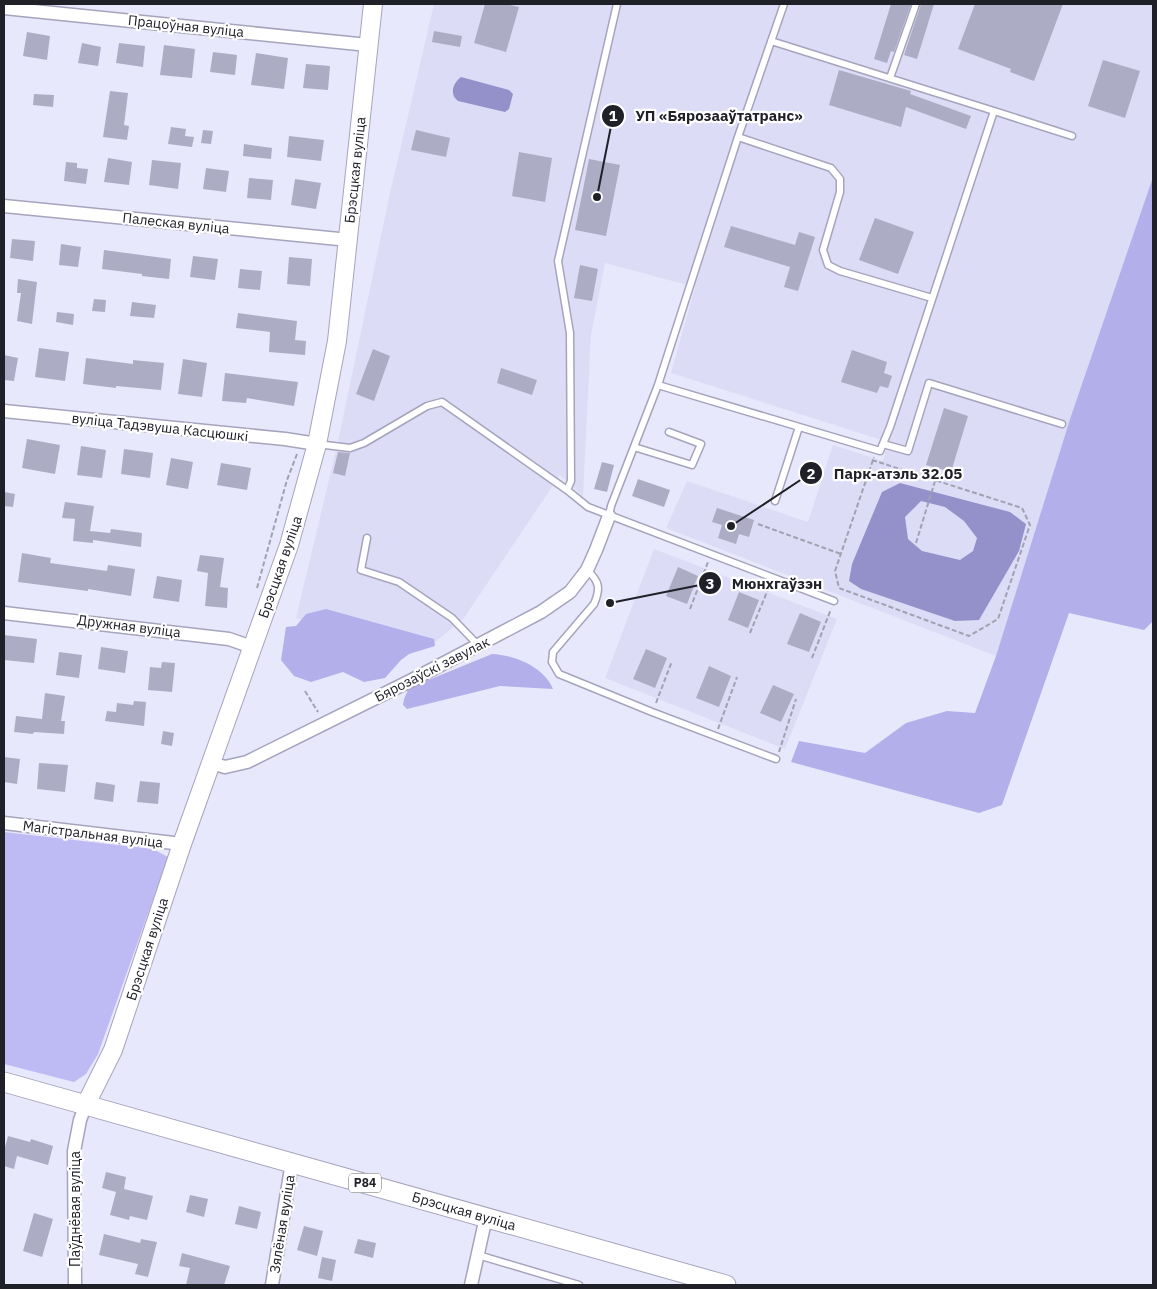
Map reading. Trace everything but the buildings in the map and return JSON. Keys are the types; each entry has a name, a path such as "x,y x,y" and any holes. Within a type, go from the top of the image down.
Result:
{"main road":[{"name":"Брэсцкая вуліца","path":"4,1082 726,1285"}],"street":[{"name":"Брэсцкая вуліца","path":"86,1104 113,1050 182,844 289,546 309,443 338,341 373,4"},
{"name":"Працоўная вуліца","path":"4,8 368,44"},
{"name":"Палеская вуліца","path":"4,206 348,240"},
{"name":"вуліца Тадэвуша Касцюшкі","path":"4,411 309,443"},
{"name":"Бярозаўскі завулак","path":"212,763 225,767 246,762 479,646 542,612 570,592 587,570 608,516"},
{"name":"Дружная вуліца","path":"4,613 229,639 252,647"},
{"name":"Магістральная вуліца","path":"4,823 182,844"},
{"name":"Паўднёвая вуліца","path":"75,1285 74,1151 80,1120 86,1104"},
{"name":"Зялёная вуліца","path":"272,1285 292,1162"},
{"path":"471,1285 486,1217"}],"lane":[{"path":"567,490 571,481 570,333 558,261 617,4"},
{"path":"608,516 610,506 658,385 738,138 784,4"},
{"path":"890,78 916,4"},
{"path":"771,41 1072,136"},
{"path":"658,385 880,451 890,427 994,111"},
{"path":"738,138 831,168 840,179 840,192 823,250 828,265 840,271 932,298"},
{"path":"883,444 908,451 929,383 1062,424"},
{"path":"309,443 350,448 364,443 427,406 442,402 567,490 588,507 834,601"},
{"path":"775,501 800,428"},
{"path":"634,446 692,466 700,444 670,432"},
{"path":"367,538 361,570 399,582 452,618 479,646"},
{"path":"587,570 596,578 599,586 597,596 594,604 553,652 552,662 559,674 715,737 776,759"},
{"path":"478,1255 579,1285"}],"path":[{"path":"254,596 287,480 309,443"},
{"path":"872,460 1022,508 1030,525 998,619 969,636 839,588 835,571 872,460 876,450"},
{"path":"916,543 935,480"},
{"path":"758,524 841,554"},
{"path":"690,609 711,554"},
{"path":"750,633 773,578"},
{"path":"812,658 834,601"},
{"path":"652,712 672,661"},
{"path":"715,737 736,677"},
{"path":"304,691 325,722"},
{"path":"776,759 796,699"}],"shaded area":[{"path":"434,4 1153,4 1153,177 1071,416 996,656 666,528 687,481 808,522 833,445 883,461 888,442 671,373 695,287 605,263 591,335 583,496 560,475 464,618 428,648 351,633 296,618 337,446 390,193"},
{"path":"461,77 509,90 513,94 509,109 505,112 458,101 455,98 453,89"},
{"path":"1153,177 1153,621 1144,630 1069,613 1002,805 979,813 791,762 799,741 865,753 906,723 947,711 975,713 996,656 1071,416"},
{"path":"900,483 1010,512 1026,524 1019,551 979,620 955,621 861,589 849,581 852,564 882,492","holes":["921,501 945,507 964,521 977,538 973,551 960,560 922,551 908,539 905,517"]},
{"path":"654,549 837,619 785,749 605,678"},
{"path":"326,609 434,639 435,646 409,654 385,678 364,682 343,672 311,682 294,676 281,660 286,627 296,626 306,614"},
{"path":"492,654 510,657 528,664 543,674 553,689 500,686 407,709 403,705 409,688"},
{"path":"4,832 153,849 168,857 98,1054 86,1074 74,1082 4,1064"}],"place":[{"name":"УП «Бярозааўтатранс»","path":"597,197"},
{"name":"Парк-атэль 32.05","path":"731,526"},
{"name":"Мюнхгаўзэн","path":"610,603"}]}
